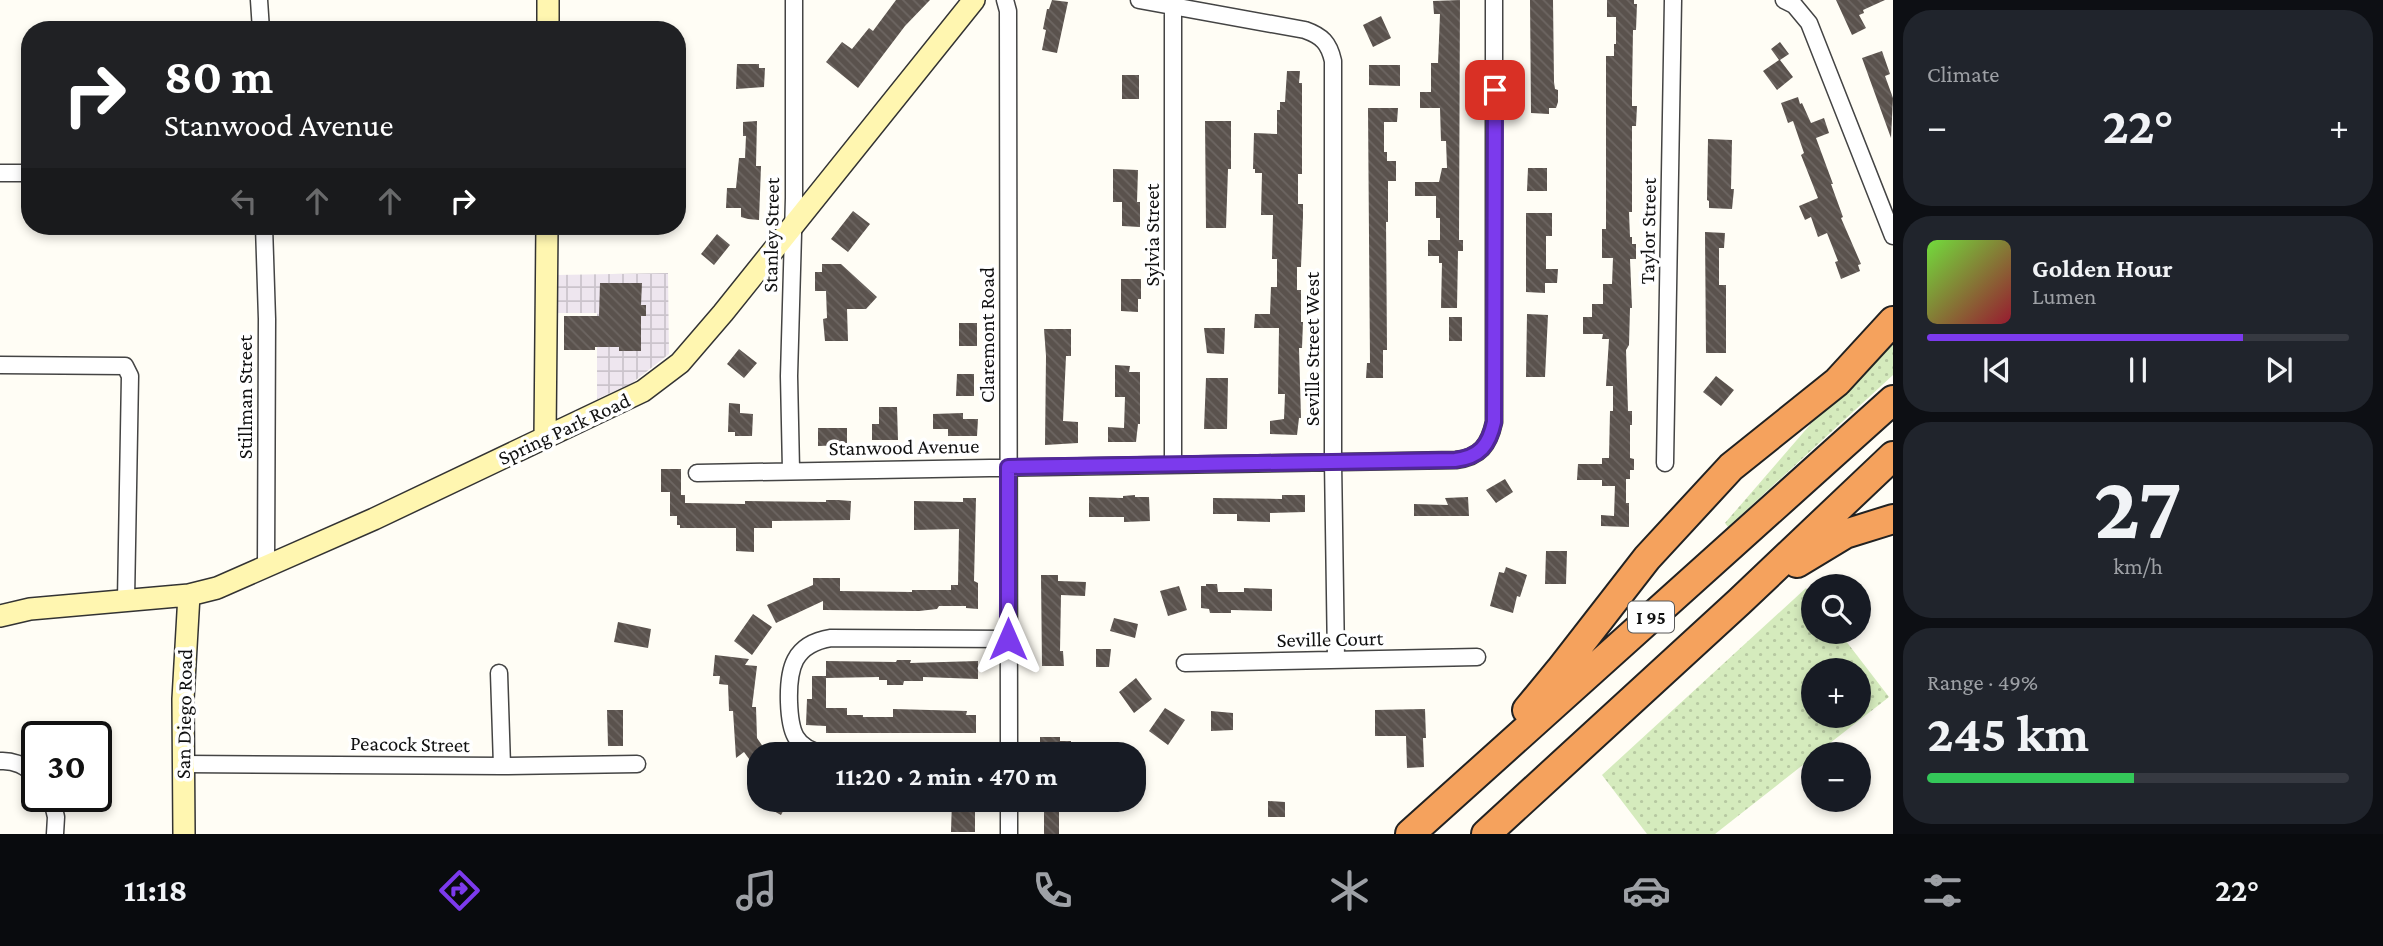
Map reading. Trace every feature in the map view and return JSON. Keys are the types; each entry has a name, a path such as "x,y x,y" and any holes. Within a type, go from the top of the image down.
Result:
{"highway":[{"path":"1461,788 1560,670 1656,548 1731,467 1837,382 1893,320"},
{"name":"I 95","path":"1410,834 1893,400"},
{"name":"I 95","path":"1486,834 1740,602 1893,456"},
{"path":"1740,602 1845,534 1893,519"}],"main road":[{"path":"548,0 548,21"},
{"name":"Spring Park Road","path":"0,615 30,609 189,595 235,582 629,399 663,378 680,363 772,254 974,0"},
{"path":"545,438 547,235"},
{"name":"San Diego Road","path":"184,834 183,687 189,595"}],"street":[{"path":"259,0 260,21"},
{"name":"Stanley Street","path":"791,470 789,376 794,198 794,0"},
{"name":"Claremont Road","path":"1005,0 1009,11 1009,742"},
{"path":"1139,0 1173,6"},
{"name":"Stanwood Avenue","path":"697,473 1455,460 1468,458 1479,452 1486,446 1494,422 1494,0"},
{"name":"Taylor Street","path":"1665,463 1673,0"},
{"path":"1784,0 1794,5 1809,23 1893,236"},
{"name":"Seville Street West","path":"1173,6 1305,30 1326,41 1333,61 1336,659"},
{"name":"Sylvia Street","path":"1172,465 1173,6"},
{"path":"0,173 21,173"},
{"name":"Stillman Street","path":"264,235 267,319 266,568"},
{"path":"0,365 125,366 130,376 126,600"},
{"path":"799,742 794,736 790,721 789,676 795,659 804,648 817,640 1008,639"},
{"name":"Seville Court","path":"1185,663 1477,657"},
{"path":"499,673 502,766"},
{"path":"0,761 21,764"},
{"name":"Peacock Street","path":"183,764 637,764"},
{"path":"55,812 55,834"},
{"path":"1009,812 1009,834"}],"shaded area":[{"path":"668,273 669,354 632,383 597,399 597,313 557,313 557,275"}],"green space":[{"path":"1893,329 1893,375 1728,527 1725,523"},
{"path":"1801,593 1801,644 1848,644 1859,658 1801,658 1801,728 1849,728 1831,742 1801,742 1801,766 1715,834 1647,834 1602,775"},
{"path":"1871,674 1889,697 1871,711"}],"building":[{"path":"896,0 930,0 905,26 858,88 826,62 842,42 852,49 869,28 873,31"},
{"path":"1052,0 1068,2 1057,53 1042,50 1047,9"},
{"path":"1460,0 1459,240 1463,240 1463,251 1458,251 1457,308 1441,308 1442,263 1439,263 1439,256 1428,256 1428,240 1440,240 1436,196 1415,196 1415,182 1439,182 1442,168 1447,168 1446,141 1441,141 1440,108 1420,108 1420,92 1431,92 1431,63 1438,63 1440,14 1434,14 1433,1"},
{"path":"1530,0 1553,0 1554,82 1555,89 1558,90 1558,102 1556,108 1549,108 1549,114 1531,113"},
{"path":"1607,0 1634,0 1634,4 1637,4 1636,30 1633,30 1632,106 1637,106 1636,126 1632,126 1632,212 1629,212 1630,237 1632,244 1636,244 1636,259 1630,259 1632,308 1629,345 1626,350 1628,411 1632,411 1630,458 1634,459 1634,470 1630,470 1630,479 1626,479 1629,527 1601,526 1601,515 1614,516 1615,486 1602,486 1602,480 1577,480 1578,464 1602,464 1602,458 1609,458 1610,411 1613,411 1613,386 1606,386 1609,339 1602,339 1603,334 1583,334 1583,317 1592,317 1592,304 1603,304 1603,284 1612,284 1613,258 1602,258 1602,229 1606,229 1606,56 1614,56 1616,44 1616,17 1607,17"},
{"path":"1836,0 1885,0 1863,10 1864,13 1859,15 1866,28 1852,35"},
{"path":"1381,16 1391,38 1373,47 1363,25"},
{"path":"1780,42 1789,54 1780,60 1793,77 1777,90 1763,71 1779,60 1771,49"},
{"path":"1882,51 1890,74 1885,76 1893,98 1891,138 1862,58"},
{"path":"737,64 759,64 759,68 765,68 764,87 736,89"},
{"path":"1369,65 1400,65 1400,86 1369,85"},
{"path":"1287,71 1300,71 1299,83 1302,83 1302,174 1298,174 1298,204 1303,204 1303,217 1301,267 1297,267 1297,290 1301,290 1303,322 1302,348 1299,348 1301,418 1297,435 1270,434 1270,421 1284,419 1285,394 1278,394 1279,328 1254,328 1255,314 1270,314 1271,287 1277,287 1277,259 1272,259 1273,215 1261,215 1262,173 1255,173 1253,169 1254,133 1277,134 1277,110 1280,110 1280,102 1285,102"},
{"path":"1122,75 1139,75 1139,99 1122,99"},
{"path":"1798,97 1811,123 1824,118 1829,133 1816,138 1833,184 1843,217 1841,218 1861,264 1858,265 1860,271 1841,279 1835,262 1838,261 1827,233 1818,237 1811,217 1805,220 1799,206 1818,198 1801,155 1804,153 1793,121 1788,123 1781,103"},
{"path":"1368,108 1398,108 1397,122 1384,122 1384,152 1387,152 1387,161 1396,161 1396,181 1388,181 1387,350 1383,350 1383,378 1366,378 1367,363 1370,363"},
{"path":"757,121 756,166 761,166 759,220 741,217 741,208 726,208 727,188 736,188 739,158 745,158 746,136 743,136 743,122"},
{"path":"1205,121 1231,121 1231,169 1228,169 1226,228 1206,228"},
{"path":"1708,139 1732,140 1732,209 1709,208"},
{"path":"1528,168 1547,168 1547,191 1527,191"},
{"path":"1113,169 1138,170 1137,202 1140,202 1140,227 1122,226 1122,202 1113,202"},
{"path":"853,211 870,224 848,252 831,239"},
{"path":"1526,213 1552,213 1552,236 1546,236 1546,269 1558,269 1557,283 1545,283 1545,293 1526,292"},
{"path":"1705,232 1725,233 1724,248 1719,248 1719,285 1726,285 1726,353 1706,353"},
{"path":"717,234 730,245 714,265 701,254"},
{"path":"822,264 841,264 877,297 866,309 847,309 848,341 825,341 823,319 827,318 826,291 815,291 815,272 822,272"},
{"path":"1121,279 1141,279 1138,312 1121,311"},
{"path":"600,283 642,283 641,305 646,305 646,316 641,316 641,351 619,351 619,347 564,350 564,316 599,316"},
{"path":"1527,314 1548,315 1545,377 1526,377"},
{"path":"1449,317 1462,317 1462,341 1449,341"},
{"path":"959,323 977,323 977,346 959,346"},
{"path":"1204,328 1225,328 1224,354 1207,353"},
{"path":"1044,329 1071,329 1071,356 1066,356 1063,421 1078,422 1078,443 1045,445"},
{"path":"739,349 757,363 744,378 727,364"},
{"path":"1115,365 1130,366 1129,372 1140,372 1140,424 1136,442 1108,442 1108,427 1124,428 1125,397 1115,397"},
{"path":"957,374 974,374 974,396 956,396"},
{"path":"1716,376 1734,390 1721,406 1703,392"},
{"path":"1206,378 1228,378 1227,429 1204,429"},
{"path":"729,403 740,404 740,413 753,414 752,436 735,436 735,432 728,432"},
{"path":"879,407 897,407 898,440 872,440 872,424 879,424"},
{"path":"963,413 963,419 978,419 977,436 948,436 948,429 933,429 933,414"},
{"path":"818,428 847,428 847,445 818,446"},
{"path":"661,469 681,469 681,495 685,495 685,503 851,501 850,520 772,521 772,528 754,528 754,552 736,551 736,528 680,528 680,525 677,525 677,516 670,516 670,492 661,492"},
{"path":"1505,479 1513,492 1496,503 1486,490"},
{"path":"1135,495 1149,497 1150,521 1124,522 1124,517 1089,517 1089,497 1123,498"},
{"path":"1282,495 1305,495 1305,512 1270,513 1270,522 1237,521 1237,514 1213,514 1213,498 1282,499"},
{"path":"1468,497 1469,516 1414,516 1414,504 1448,505 1445,498"},
{"path":"963,498 976,498 974,581 978,583 978,609 939,606 937,609 919,611 823,610 823,601 776,623 767,605 813,585 813,578 840,578 840,591 951,590 951,585 958,585 959,529 914,530 914,501 963,502"},
{"path":"1546,551 1567,551 1566,584 1545,584"},
{"path":"1506,567 1527,575 1520,597 1517,596 1513,613 1490,606 1499,572 1504,573"},
{"path":"1041,575 1058,575 1058,581 1086,582 1085,596 1061,595 1060,651 1063,651 1064,666 1042,666"},
{"path":"1217,584 1218,592 1244,592 1244,588 1272,589 1272,611 1231,610 1231,613 1210,613 1209,609 1201,608 1201,586"},
{"path":"1179,586 1187,610 1168,616 1160,591"},
{"path":"753,614 772,627 752,655 734,641"},
{"path":"1114,618 1138,624 1135,638 1110,631"},
{"path":"618,622 651,629 648,648 614,642"},
{"path":"1096,649 1111,649 1109,667 1096,667"},
{"path":"715,655 749,659 745,665 757,666 752,707 756,707 757,738 760,742 747,742 747,756 744,752 736,758 733,711 729,711 728,685 719,684 720,676 713,676"},
{"path":"911,660 910,663 978,661 978,679 923,677 923,681 887,685 887,680 879,680 879,677 826,678 826,661"},
{"path":"812,676 826,676 826,708 847,708 847,715 863,717 893,717 893,709 967,711 966,715 976,715 976,733 826,733 826,726 806,725 807,699 812,699"},
{"path":"1136,678 1152,699 1134,713 1119,692"},
{"path":"1165,708 1185,720 1168,745 1149,731"},
{"path":"1425,709 1424,767 1407,768 1406,736 1375,736 1375,710"},
{"path":"607,710 623,710 623,746 608,746"},
{"path":"1211,711 1233,713 1233,730 1211,731"},
{"path":"1040,737 1060,737 1060,741 1071,741 1071,742 1040,742"},
{"path":"1268,801 1285,802 1285,817 1268,817"},
{"path":"952,812 975,812 975,832 951,832"},
{"path":"1044,812 1059,812 1059,834 1044,834"}],"route":[{"path":"1008,639 1008,467 1455,460 1468,458 1486,446 1494,422 1495,90"}]}
